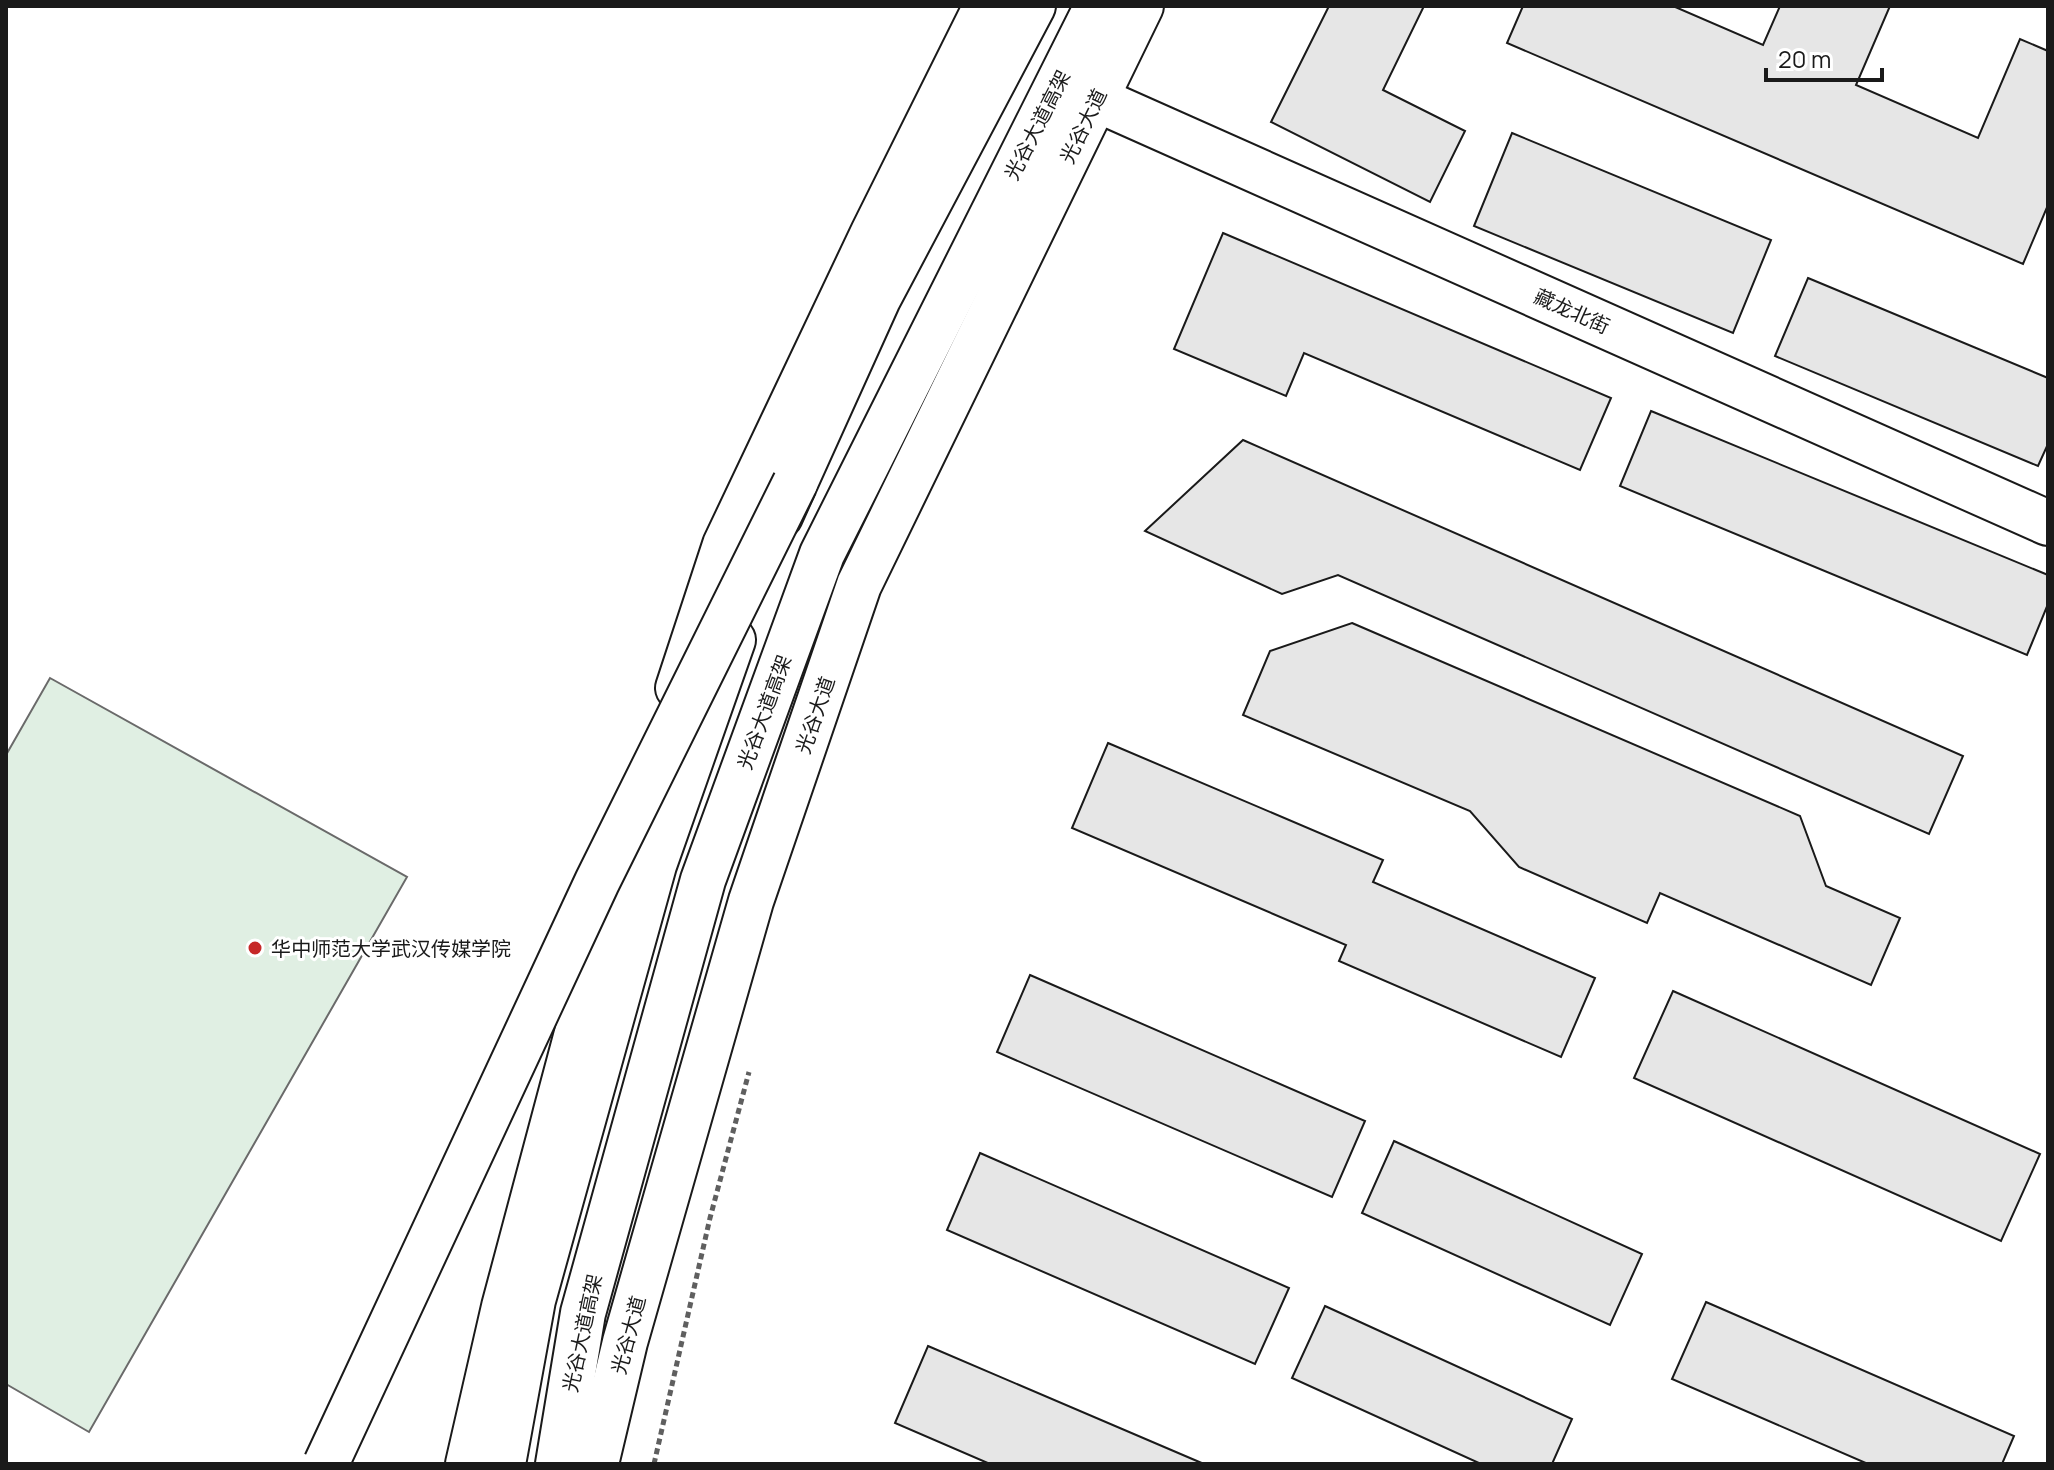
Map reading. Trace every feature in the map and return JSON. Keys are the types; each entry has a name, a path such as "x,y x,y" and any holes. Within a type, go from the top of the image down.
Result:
{"main road":[{"path":"468,1464 504,1307 624,854 725,545 873,233 986,6"},
{"path":"503,1464 533,1300 654,865 766,547 878,299 1033,6"},
{"name":"光谷大道高架","path":"568,1463 583,1313 703,880 822,554 1097,6"},
{"name":"光谷大道","path":"568,1463 625,1342 751,901 859,585 1141,6"},
{"name":"藏龙北街","path":"1096,99 2048,523"},
{"path":"326,1464 597,882 795,483"}],"path":[{"path":"654,1464 710,1218 750,1069"}],"green space":[{"path":"50,678 407,877 89,1432 6,1384 6,755"}],"building":[{"path":"1329,6 1424,6 1383,90 1465,131 1430,202 1271,122"},
{"path":"1523,6 1673,6 1763,45 1780,6 1890,6 1856,85 1978,138 2020,39 2048,51 2048,205 2023,264 1507,43"},
{"path":"1512,133 1771,240 1733,333 1474,226"},
{"path":"1223,233 1611,398 1580,470 1304,353 1286,396 1174,349"},
{"path":"1808,278 2048,378 2048,444 2038,466 1775,356"},
{"path":"1651,411 2048,575 2048,604 2027,655 1620,486"},
{"path":"1243,440 1963,756 1929,834 1338,575 1282,594 1145,531"},
{"path":"1352,623 1800,816 1826,886 1900,918 1871,985 1660,893 1647,923 1519,867 1470,811 1243,715 1270,651"},
{"path":"1108,743 1383,860 1373,882 1595,978 1561,1057 1339,961 1346,945 1072,828"},
{"path":"1030,975 1365,1121 1332,1197 997,1052"},
{"path":"1673,991 2040,1154 2001,1241 1634,1078"},
{"path":"1394,1141 1642,1254 1610,1325 1362,1213"},
{"path":"980,1153 1289,1288 1255,1364 947,1230"},
{"path":"1706,1302 2014,1436 2002,1464 1868,1464 1672,1379"},
{"path":"1325,1306 1572,1419 1552,1464 1481,1464 1292,1378"},
{"path":"928,1346 1204,1464 990,1464 895,1423"}],"place":[{"name":"华中师范大学武汉传媒学院","path":"255,948"}]}
